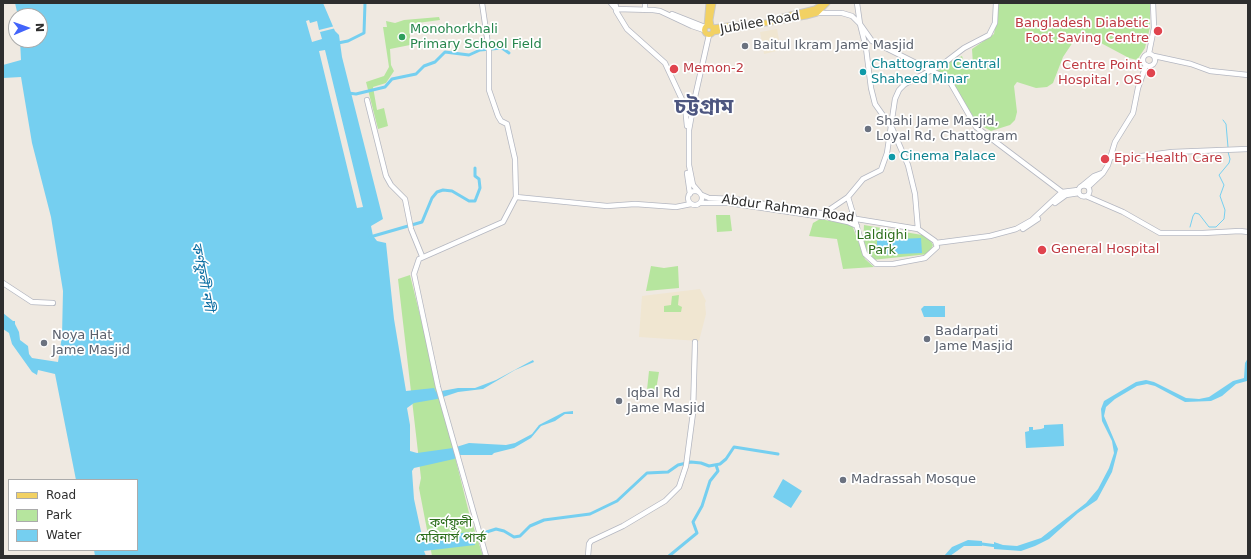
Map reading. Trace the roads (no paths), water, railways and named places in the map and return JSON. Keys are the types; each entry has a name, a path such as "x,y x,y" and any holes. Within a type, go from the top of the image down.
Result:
{"main road":[{"path":"482,3 488,50 489,90 498,116 501,121 507,124 515,159 516,197 503,222 422,256 416,266 414,274 438,387 486,556"},
{"path":"687,126 709,30 709,3"},
{"path":"701,204 700,193 693,185 690,175 689,135 713,3"},
{"path":"614,5 645,7 660,11 692,26 709,30 798,14 815,9 823,3"},
{"name":"Jubilee Road","path":"709,30 817,13 827,3"},
{"path":"857,3 866,48 870,88 875,104 892,128 912,179 917,206 918,229"},
{"path":"823,214 848,196 864,179 881,170 885,162 897,94 906,84 929,70 944,64 964,48 989,35 995,23 996,3"},
{"path":"1078,192 1086,186 1094,176 1103,173 1111,157 1115,142 1133,113 1138,88 1146,65 1143,58 1149,53 1154,28 1153,3"},
{"path":"614,5 628,29 665,63 686,111 686,163 690,194 688,200 691,204"},
{"path":"817,13 842,13 852,16 860,24 872,41 944,77 950,82 976,127 1064,193"},
{"path":"1149,53 1155,58 1175,62 1211,73 1248,76"},
{"path":"1146,65 1152,65 1155,58"},
{"path":"367,100 386,176 405,199 411,229 422,256"},
{"path":"1111,157 1134,157 1172,152 1248,149"},
{"path":"1086,186 1090,192 1087,196"},
{"path":"690,194 693,191 700,193"},
{"path":"848,196 866,254 876,264 893,264 925,258 937,245 990,236 1016,229 1032,220 1064,193 1078,192 1123,212 1160,233 1248,231"},
{"name":"Abdur Rahman Road","path":"700,193 709,198 734,199 918,229 937,245"},
{"path":"516,197 607,206 644,204 676,207 691,204 694,206 701,204 729,203 834,219 852,223 857,226"},
{"path":"3,283 32,302 53,303"},
{"path":"588,556 589,544 591,542 623,526 665,501 679,487 686,466 693,413 695,342"}],"water":[{"name":"কর্ণফুলী নদী","path":"15,3 323,3 335,31 339,35 342,57 383,219 371,226 373,236 377,241 386,243 394,319 406,391 434,388 436,392 458,388 475,388 496,380 533,360 534,362 515,370 483,389 458,392 437,399 414,403 407,408 410,425 410,451 417,453 453,448 469,443 506,445 515,443 532,434 539,425 564,412 573,411 573,414 565,414 555,421 541,426 531,438 514,448 494,453 492,455 459,455 454,459 414,468 412,471 414,499 422,536 436,537 469,532 473,534 475,545 424,551 426,556 95,556 94,551 138,551 138,479 76,479 55,374 38,370 37,375 32,372 12,344 9,333 3,329 3,313 15,321 20,340 28,346 29,354 32,358 58,362 62,336 63,291 51,217 32,143 21,77 3,78 3,65 21,60 20,48 48,48 48,8 16,8"},
{"path":"921,238 922,253 877,255 877,240"},
{"path":"924,306 945,306 945,317 924,317 921,309"},
{"path":"1248,358 1247,381 1236,384 1222,396 1211,401 1185,402 1155,386 1147,384 1137,386 1115,399 1106,407 1104,416 1118,449 1112,472 1097,500 1078,513 1049,539 1035,546 1021,551 994,549 994,542 1003,545 1017,546 1041,538 1086,503 1098,489 1109,468 1114,453 1112,441 1102,421 1101,409 1104,401 1136,382 1146,380 1154,382 1186,398 1199,399 1209,397 1233,381 1244,378 1245,363"},
{"path":"1063,424 1064,446 1026,448 1025,432 1029,431 1029,427 1033,427 1033,430 1044,428 1044,425"},
{"path":"783,479 802,491 791,508 773,497"},
{"path":"968,540 982,541 982,546 964,546 950,556 944,556 952,547"}],"waterway":[{"path":"338,43 348,41 364,33 365,3"},
{"path":"348,93 356,94 385,87 392,79 416,74 424,66 435,62 445,52 469,55 480,50 502,48 509,53"},
{"path":"1223,120 1226,124 1228,147"},
{"path":"1190,227 1195,213 1199,214 1209,227 1216,227 1224,219 1225,210 1220,196 1224,185 1219,175 1229,163 1230,159 1228,152"},
{"path":"370,237 422,222 432,198 437,192 443,190 452,191 469,201 475,201 480,188 479,179 475,176 475,168"},
{"path":"471,537 496,529 504,531 514,537 520,536 530,526 544,520 590,514 617,501 647,473 668,472 678,465 691,462 709,466 720,464 726,459 734,447 778,454"},
{"path":"669,556 697,533 693,522 702,506 710,481 718,471 716,465"},
{"path":"982,544 997,546"}],"place":[{"name":"Bangladesh Diabetic Foot Saving Centre","path":"1158,31"},
{"name":"Monohorkhali Primary School Field","path":"402,37"},
{"name":"Baitul Ikram Jame Masjid","path":"745,46"},
{"name":"Memon-2","path":"674,69"},
{"name":"Chattogram Central Shaheed Minar","path":"863,72"},
{"name":"Centre Point Hospital , OS","path":"1151,73"},
{"name":"Shahi Jame Masjid, Loyal Rd, Chattogram","path":"868,129"},
{"name":"Cinema Palace","path":"892,157"},
{"name":"Epic Health Care","path":"1105,159"},
{"name":"General Hospital","path":"1042,250"},
{"name":"Badarpati Jame Masjid","path":"927,339"},
{"name":"Noya Hat Jame Masjid","path":"44,343"},
{"name":"Iqbal Rd Jame Masjid","path":"619,401"},
{"name":"Madrassah Mosque","path":"843,480"}],"district":[{"name":"চট্টগ্রাম","path":"704,108"}],"park label":[{"name":"Laldighi Park","path":"882,244"},
{"name":"কর্ণফুলী মেরিনার্স পার্ক","path":"451,532"}]}
